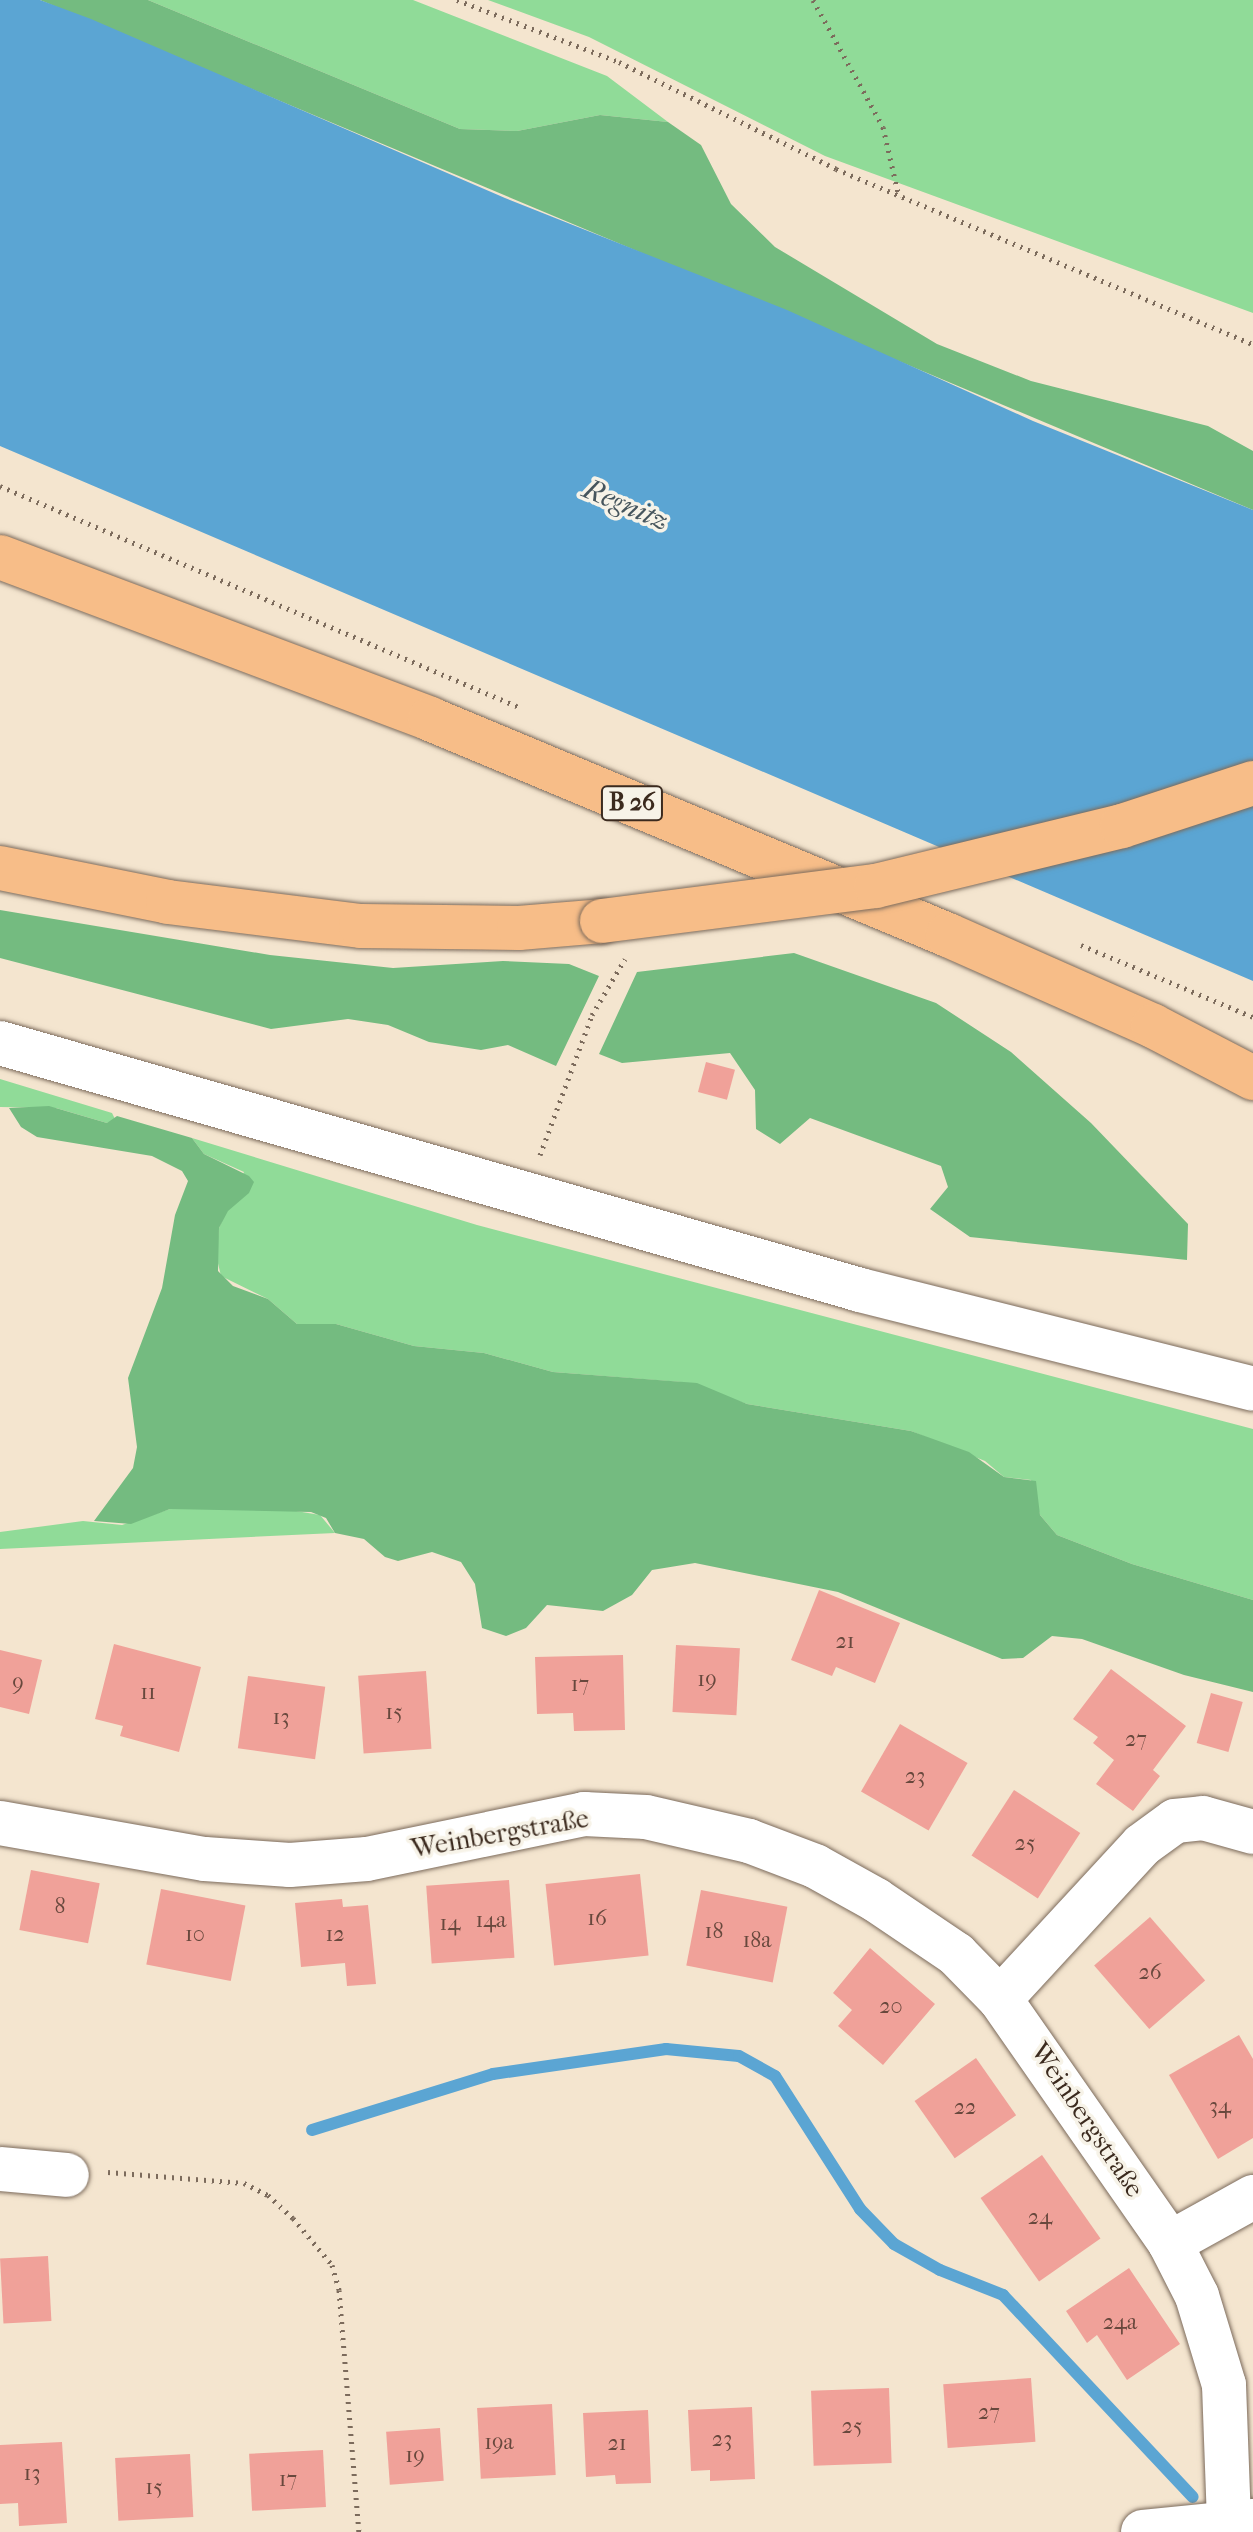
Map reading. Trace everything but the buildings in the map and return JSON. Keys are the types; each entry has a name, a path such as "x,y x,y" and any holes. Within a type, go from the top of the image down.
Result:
{"main road":[{"name":"B 26","path":"0,557 430,719 948,935 1153,1026 1253,1078"},
{"path":"0,868 168,902 361,926 519,928 615,938 876,886 1122,826 1253,783"}],"street":[{"path":"0,1043 860,1290 1253,1389"},
{"name":"Weinbergstraße","path":"0,1823 205,1859 290,1865 367,1859 584,1814 646,1817 749,1841 815,1866 876,1900 956,1954 1000,1999 1170,2243 1197,2296 1224,2385 1241,2521"},
{"path":"1000,1999 1142,1845 1175,1821 1203,1818 1253,1832"},
{"path":"0,2169 67,2175"},
{"path":"1170,2243 1253,2197"},
{"path":"1143,2532 1241,2521"}],"path":[{"path":"457,0 619,62 899,197 1253,344"},
{"path":"813,0 878,116 896,166 899,197"},
{"path":"525,1193 592,1015 615,938"},
{"path":"67,2175 102,2172 244,2183 293,2218 332,2265 339,2290 359,2532"}],"green space":[{"path":"40,0 148,0 460,129 517,131 600,115 668,122 701,145 731,204 775,247 937,344 1031,381 1208,426 1253,451 1253,510"},
{"path":"148,0 413,0 607,76 668,122 600,115 517,131 460,129"},
{"path":"488,0 1253,0 1253,313 825,156 589,37"},
{"path":"0,910 270,955 393,968 503,961 569,964 599,976 556,1066 508,1045 481,1050 429,1042 388,1025 348,1019 271,1029 0,958"},
{"path":"794,953 936,1003 1011,1052 1091,1123 1188,1224 1187,1260 970,1237 930,1209 948,1187 941,1166 810,1118 780,1144 756,1129 755,1090 730,1053 622,1063 599,1054 637,972"},
{"path":"0,1079 112,1113 116,1121 107,1123 56,1108 0,1107"},
{"path":"49,1106 107,1123 117,1116 192,1138 204,1154 249,1176 254,1182 249,1193 228,1211 219,1228 218,1271 233,1286 268,1299 297,1324 336,1324 414,1346 484,1353 553,1372 697,1383 747,1404 911,1431 969,1452 1004,1477 1036,1481 1040,1515 1057,1535 1132,1564 1253,1600 1253,1692 1184,1675 1082,1639 1052,1636 1023,1658 1002,1659 838,1592 695,1563 652,1570 632,1595 603,1611 547,1605 526,1628 506,1636 482,1628 475,1584 461,1562 432,1552 398,1561 385,1557 364,1539 335,1533 326,1518 311,1512 170,1509 131,1524 94,1521 133,1468 137,1447 128,1378 162,1288 175,1215 188,1181 182,1171 152,1156 37,1137 21,1127 9,1108"},
{"path":"192,1138 477,1225 1253,1429 1253,1600 1132,1564 1057,1535 1040,1515 1031,1480 1004,1477 985,1461 911,1431 747,1404 681,1382 553,1372 484,1353 414,1346 336,1324 297,1324 268,1299 221,1276 216,1255 219,1228 244,1172 204,1154"},
{"path":"278,1508 320,1515 335,1533 0,1549 0,1532 83,1521 122,1525 170,1509"}],"water":[{"name":"Regnitz","path":"0,0 40,0 91,19 505,198 787,310 1033,421 1253,510 1253,981 0,446"}],"waterway":[{"path":"312,2130 493,2074 666,2049 739,2056 775,2076 860,2209 894,2244 940,2270 1003,2295 1193,2497"}]}
